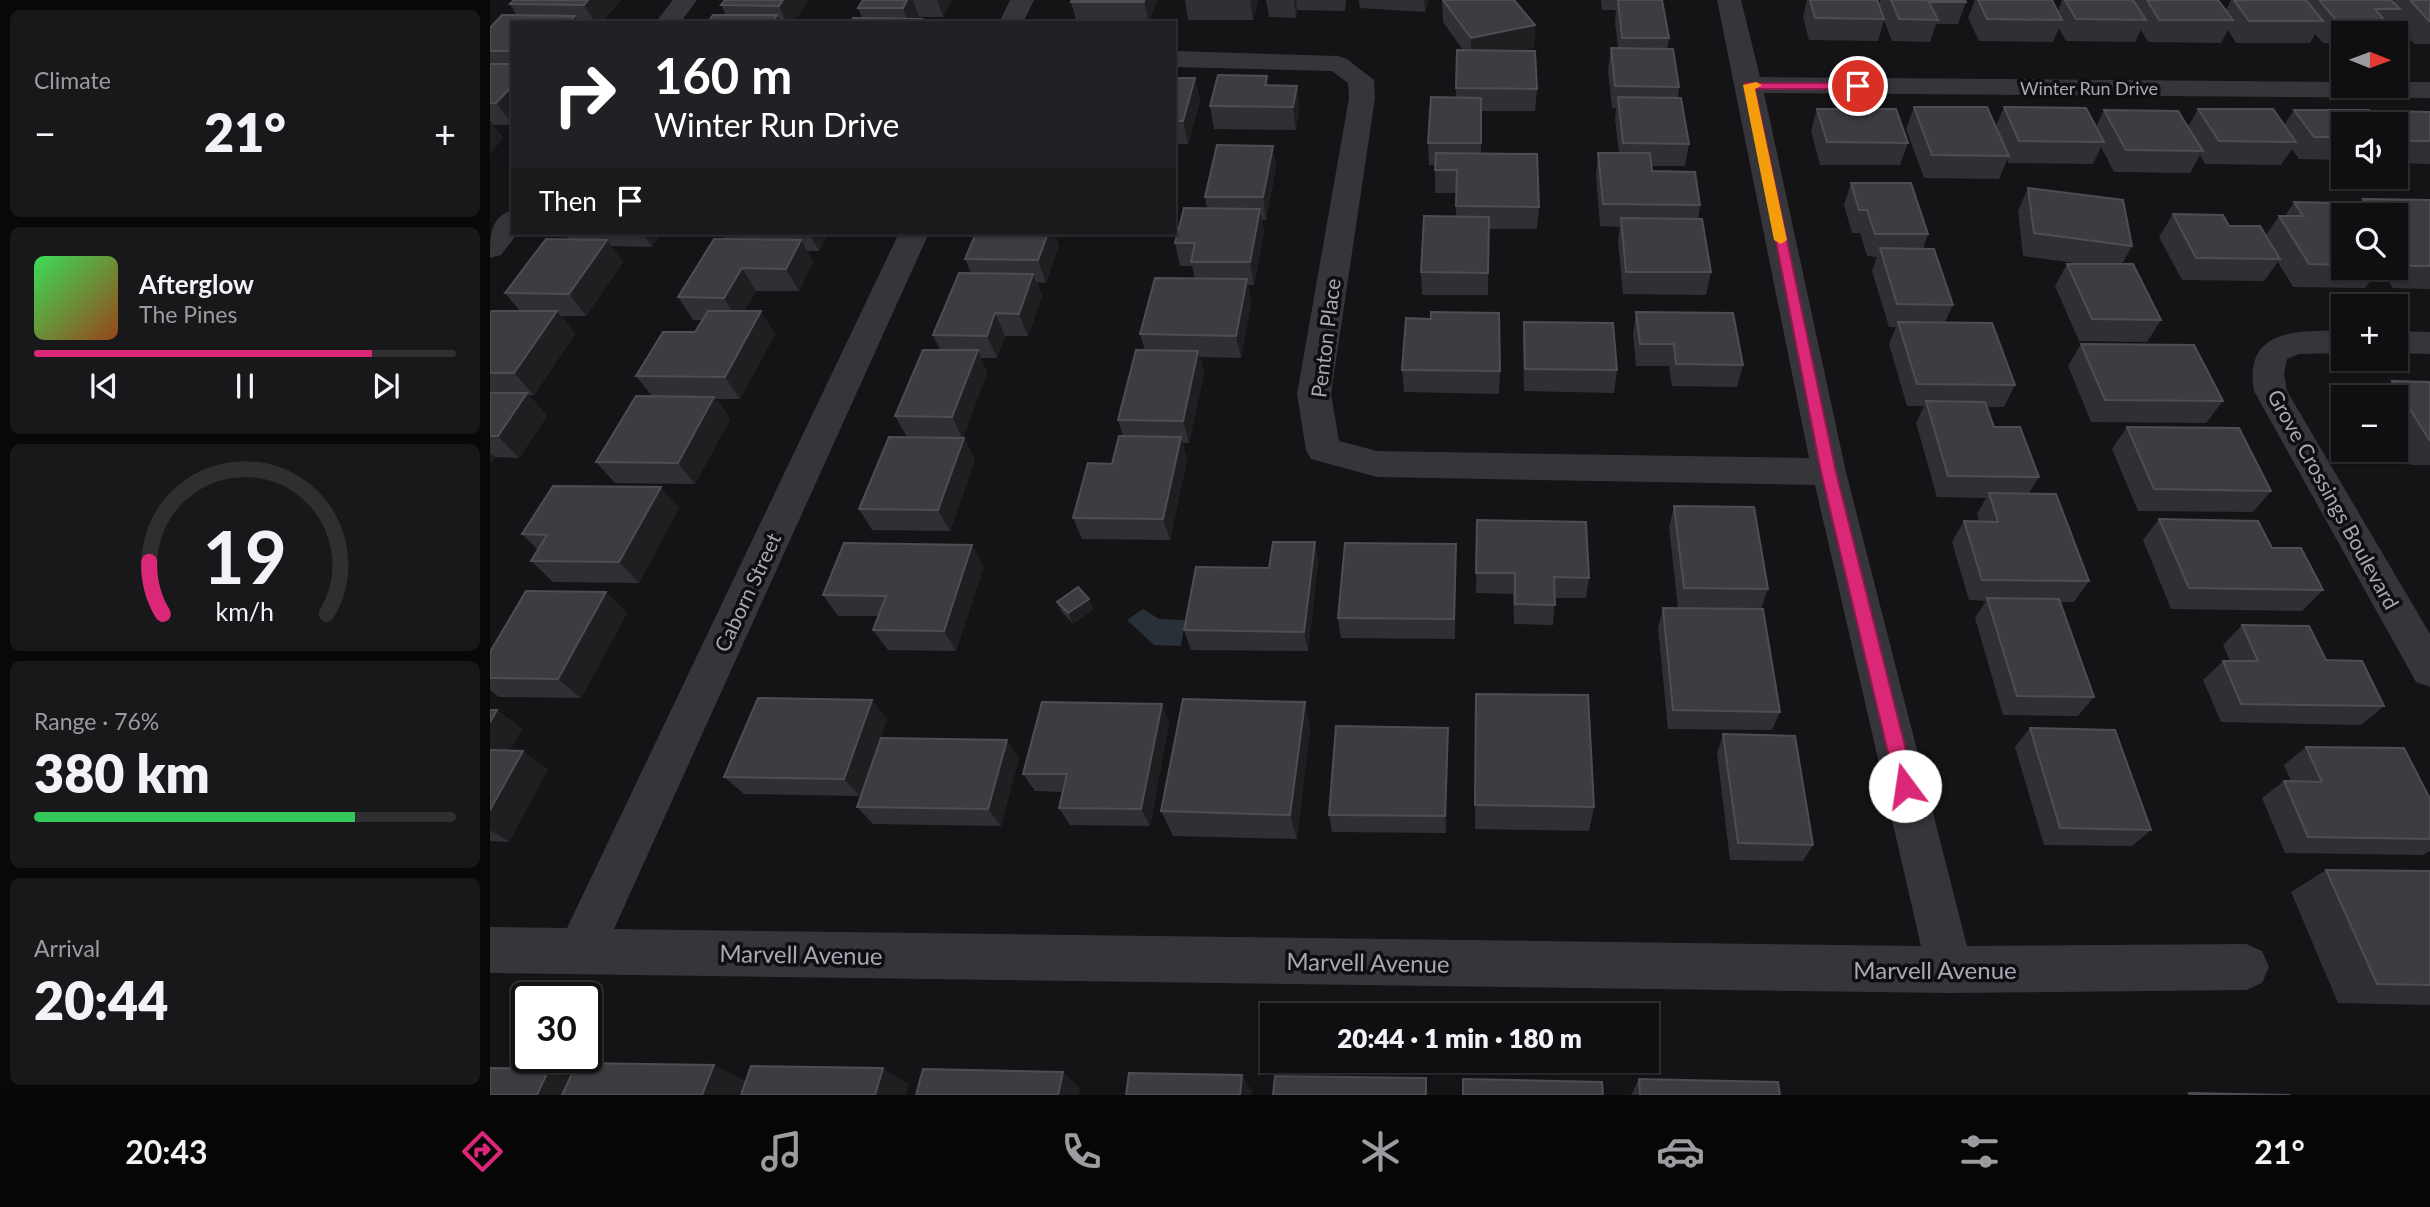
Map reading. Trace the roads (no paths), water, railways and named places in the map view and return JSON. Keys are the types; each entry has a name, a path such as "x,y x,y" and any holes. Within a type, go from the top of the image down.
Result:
{"street":[{"path":"669,21 685,0"},
{"path":"1012,21 1022,0"},
{"path":"1728,0 1749,85 1829,472 1950,970"},
{"name":"Penton Place","path":"1176,59 1338,64 1361,80 1362,98 1314,394 1323,450 1377,464 1829,472"},
{"name":"Winter Run Drive","path":"1749,85 2430,90"},
{"path":"490,247 511,221"},
{"name":"Caborn Street","path":"580,951 913,235"},
{"name":"Grove Crossings Boulevard","path":"2331,342 2294,343 2274,351 2265,374 2271,391 2430,670"},
{"path":"2408,342 2430,343"},
{"name":"Marvell Avenue","path":"490,950 1950,970 2246,967"}]}
